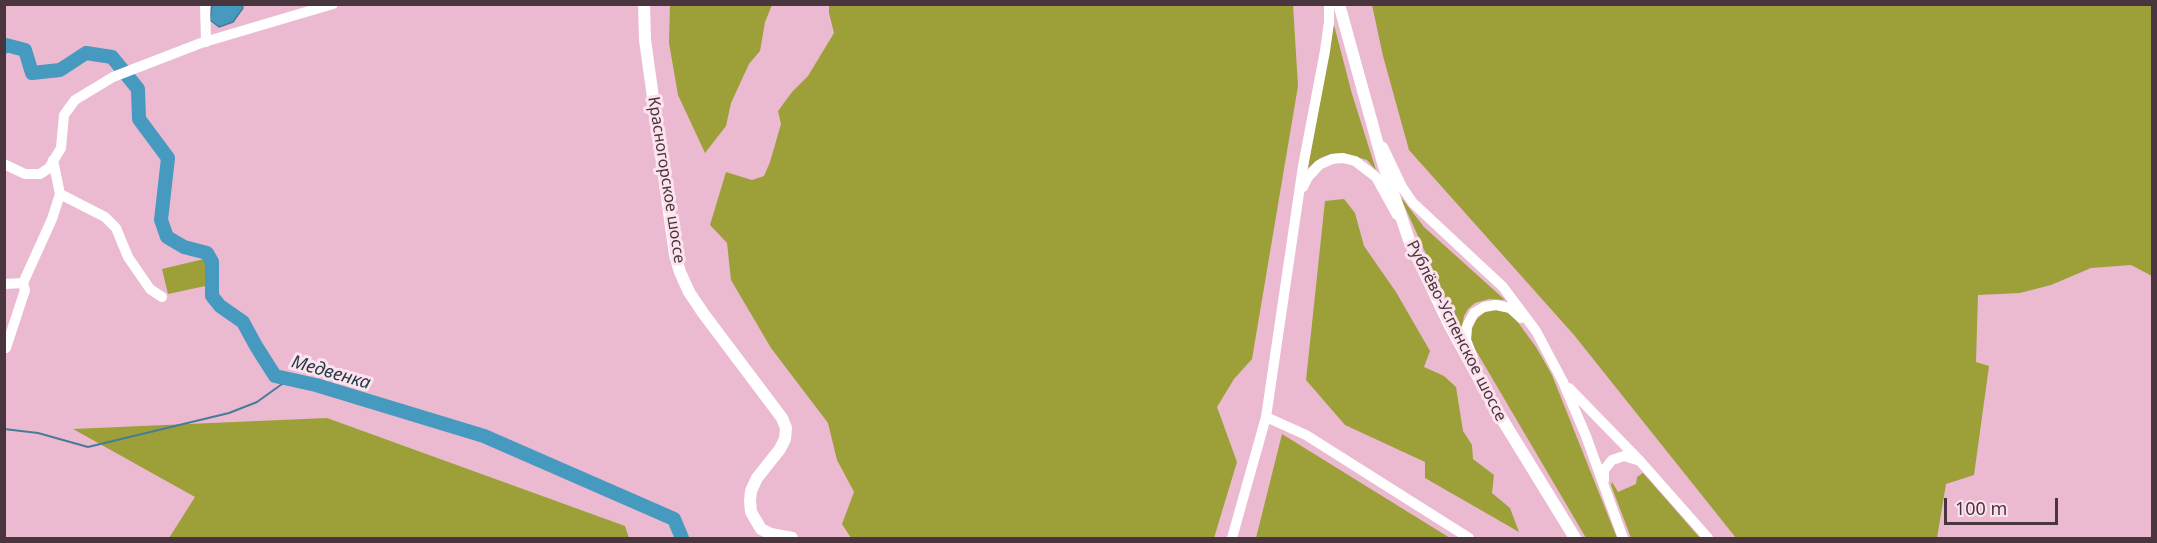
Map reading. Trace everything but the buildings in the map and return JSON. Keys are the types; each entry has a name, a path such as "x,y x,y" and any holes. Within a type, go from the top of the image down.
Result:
{"main road":[{"name":"Красногорское шоссе","path":"644,4 645,39 675,255 689,292 782,418 786,428 785,439 757,478 750,501 751,512 761,529 771,534 792,538"},
{"name":"Рублёво-Успенское шоссе","path":"1340,4 1366,103 1405,230 1448,322 1494,406 1575,538"}],"street":[{"path":"205,4 206,42"},
{"path":"4,164 25,174 40,174 48,168 61,148 64,115 75,100 113,77 139,65 206,42 333,4"},
{"path":"1232,538 1266,417 1303,166 1325,51 1329,4"},
{"path":"1366,103 1389,160 1402,187 1413,203 1503,288 1536,331 1549,353 1563,382 1623,538"},
{"path":"1300,195 1308,177 1319,165 1332,159 1343,158 1355,161 1376,177 1405,230"},
{"path":"6,348 25,290 23,283 52,219 60,194 53,160"},
{"path":"60,194 105,217 116,228 128,257 150,289 162,297"},
{"path":"4,284 23,283"},
{"path":"1494,406 1466,340 1467,326 1474,313 1490,305 1510,308 1515,311 1549,353"},
{"path":"1563,382 1640,462 1708,538"},
{"path":"1266,417 1306,435 1469,538"},
{"path":"1605,488 1605,470 1612,460 1624,456 1640,462"}],"shaded area":[{"path":"670,5 772,5 765,22 760,51 749,64 731,103 726,126 705,153 678,95 669,43"},
{"path":"829,5 1293,5 1298,86 1252,359 1234,379 1217,407 1237,462 1214,538 851,538 842,524 854,492 837,460 828,423 771,348 731,280 727,243 710,225 726,172 752,180 764,176 781,124 778,111 808,76 834,33"},
{"path":"1372,5 2152,5 2152,276 2131,265 2091,268 2051,285 2020,293 1978,295 1976,362 1989,366 1974,475 1946,484 1937,538 1736,538 1574,335 1409,150 1383,56"},
{"path":"1334,25 1352,94 1376,170 1367,160 1343,153 1320,158 1308,168"},
{"path":"1400,196 1424,227 1505,300 1489,299 1475,303 1464,316 1461,332"},
{"path":"1344,199 1355,213 1364,246 1396,292 1430,351 1424,367 1444,376 1456,387 1463,431 1472,445 1473,459 1494,475 1492,493 1510,508 1519,532 1425,478 1425,462 1345,425 1306,380 1325,201"},
{"path":"204,259 210,285 168,294 162,269"},
{"path":"1493,309 1507,312 1514,317 1536,347 1552,375 1617,538 1586,538 1475,349 1471,339 1476,320 1484,312"},
{"path":"327,418 625,526 629,538 169,538 195,497 73,429"},
{"path":"1282,434 1450,538 1256,538"},
{"path":"1643,473 1700,538 1631,538 1611,485 1612,482 1618,492 1636,484 1637,477"}],"water":[{"path":"212,5 242,5 243,8 233,22 219,27 210,20"}],"waterway":[{"name":"Медвенка","path":"4,47 6,45 25,50 32,73 60,70 86,53 112,57 138,89 139,119 168,158 161,220 167,237 184,247 207,253 212,262 212,296 220,306 243,322 275,376 316,385 484,436 674,519 682,538"},
{"path":"4,429 38,433 88,447 229,413 257,402 289,379"}]}
